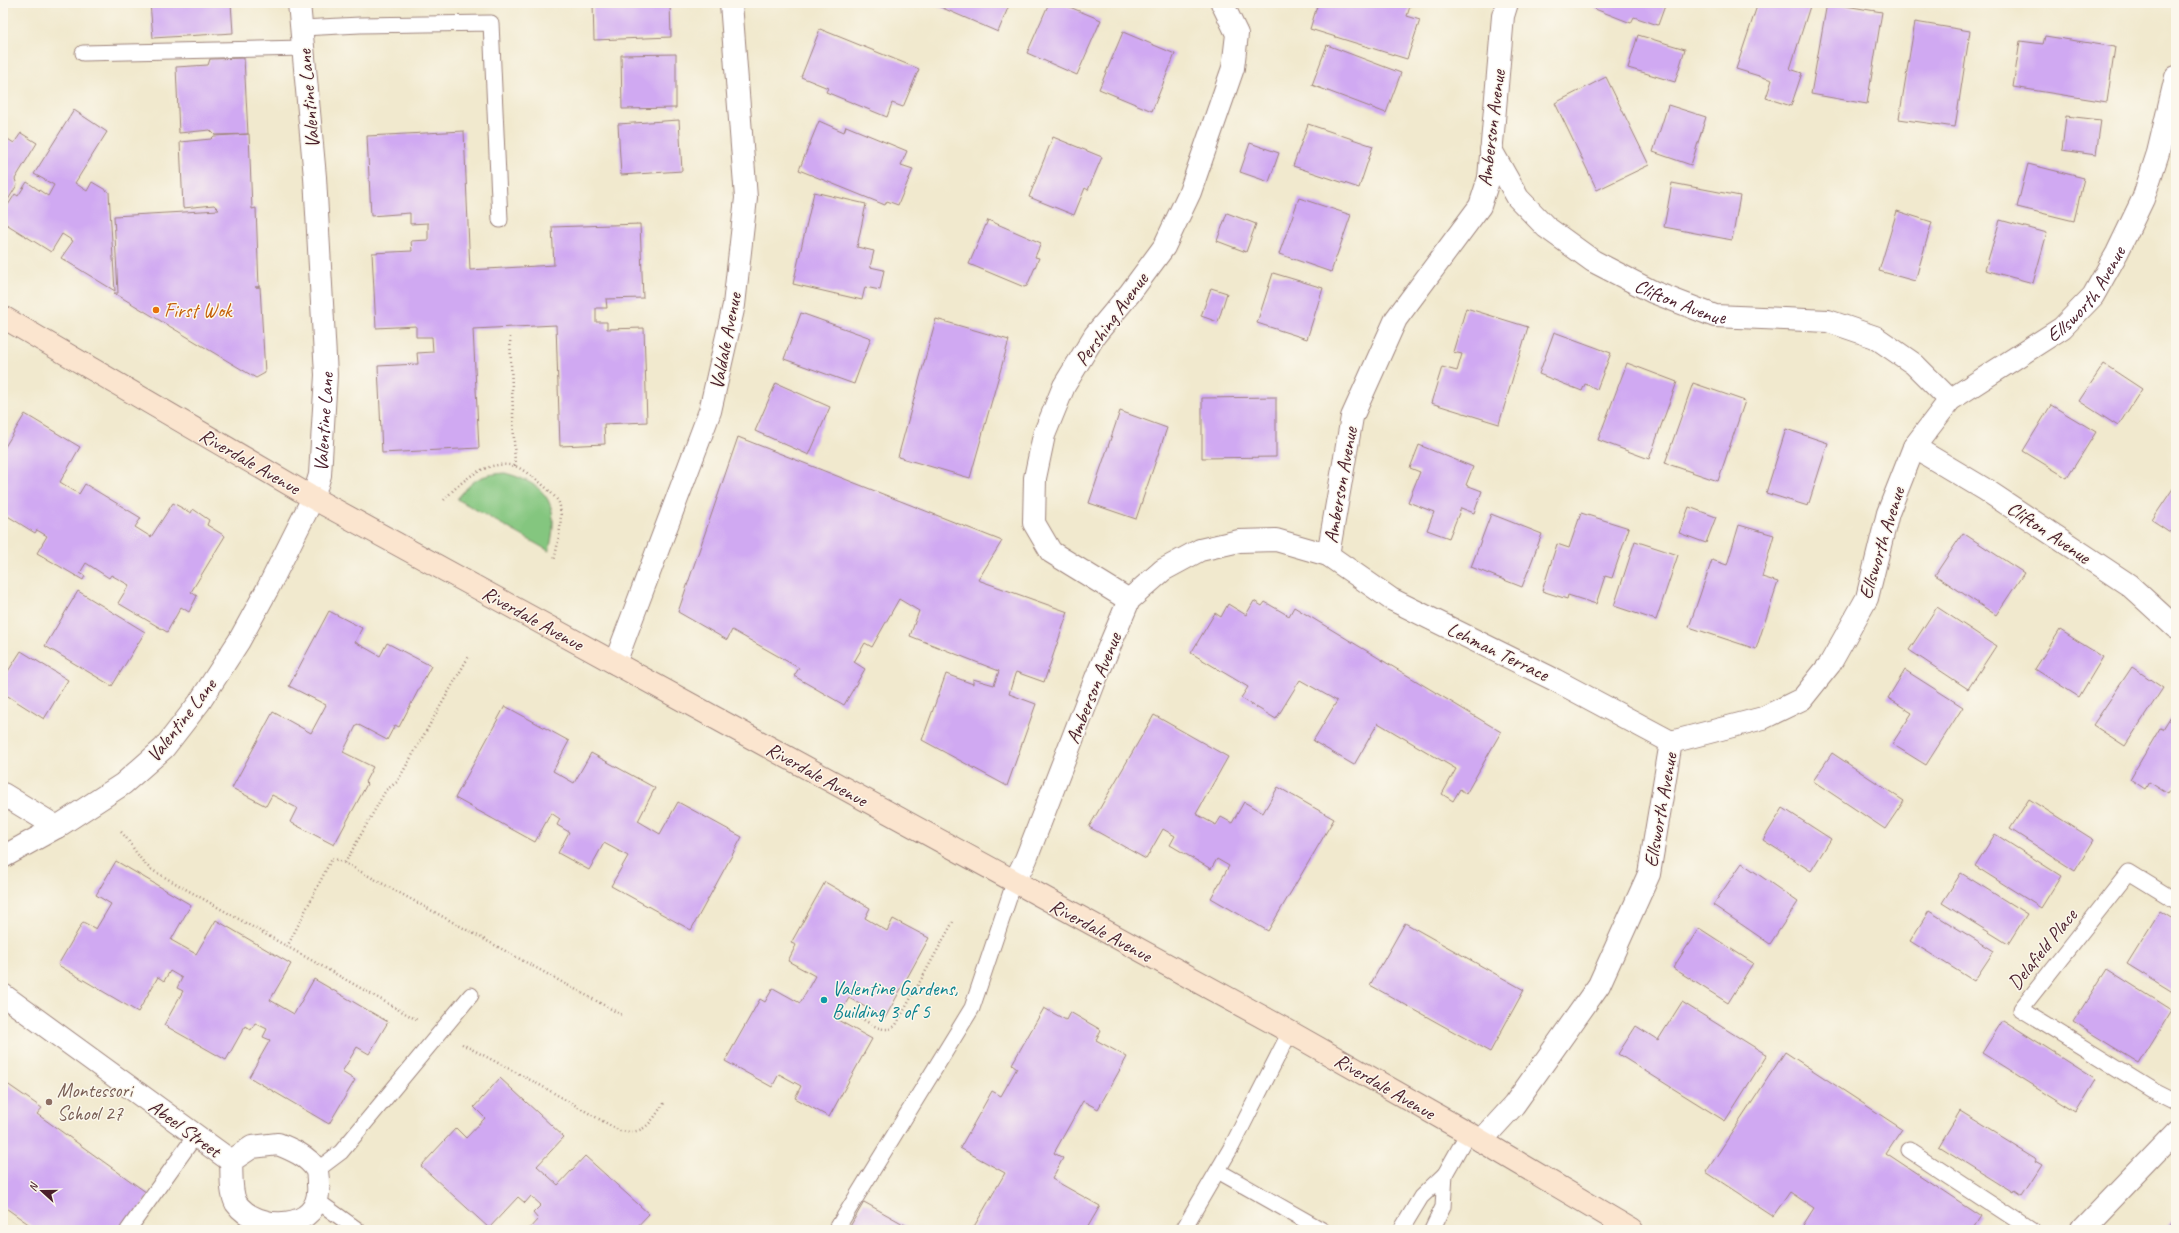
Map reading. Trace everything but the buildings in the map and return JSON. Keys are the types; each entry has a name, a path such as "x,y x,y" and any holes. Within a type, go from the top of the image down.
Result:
{"main road":[{"name":"Riverdale Avenue","path":"3,317 313,498 1014,883 1290,1032 1475,1137 1632,1230"}],"street":[{"name":"Valentine Lane","path":"3,857 56,827 124,784 164,748 199,703 239,640 268,588 313,498 320,475 326,375 316,177 299,3"},
{"name":"Valdale Avenue","path":"615,663 710,411 734,305 746,198 742,158 737,62 731,3"},
{"name":"Pershing Avenue","path":"1129,600 1050,552 1034,523 1035,478 1044,435 1064,386 1095,335 1130,293 1164,247 1190,192 1233,68 1237,34 1222,3"},
{"name":"Amberson Avenue","path":"1014,883 1026,859 1096,678 1129,600 1163,570 1200,550 1239,541 1276,540 1328,555 1352,417 1396,319 1480,206 1489,178 1503,16 1507,3"},
{"name":"Ellsworth Avenue","path":"1475,1137 1514,1105 1599,984 1649,874 1671,742 1763,718 1802,699 1830,664 1867,598 1888,513 1914,447 1950,400 2062,328 2093,296 2117,253 2143,199 2158,153 2176,77"},
{"name":"Clifton Avenue","path":"1491,150 1518,198 1546,227 1593,261 1653,292 1715,316 1828,321 1875,337 1914,364 1950,400"},
{"name":"Clifton Avenue","path":"1914,447 1986,490 2129,585 2176,628"},
{"name":"Lehman Terrace","path":"1328,555 1391,599 1555,680 1671,742"},
{"path":"3,794 56,827"},
{"name":"Abeel Street","path":"3,995 231,1161"},
{"path":"2082,1230 2176,1132"},
{"name":"Abeel Street","path":"278,1144 300,1153 317,1170 319,1192 309,1216 296,1225 280,1229 263,1228 247,1220 236,1203 232,1186 231,1161 252,1147 278,1144"}],"lane":[{"path":"82,52 302,38 360,25 491,23 500,220"},
{"name":"Delafield Place","path":"2176,901 2130,872 2021,1009 2152,1090 2176,1102"},
{"path":"836,1230 972,1008 1014,883"},
{"path":"317,1170 341,1152 471,995"},
{"path":"1183,1230 1218,1170 1290,1032"},
{"path":"128,1230 196,1136"},
{"path":"1401,1230 1421,1197 1445,1174 1475,1137"},
{"path":"1909,1150 2031,1230"},
{"path":"1218,1170 1322,1230"},
{"path":"1432,1230 1443,1207 1445,1174"},
{"path":"316,1200 358,1230"}],"path":[{"path":"510,337 515,466"},
{"path":"444,500 457,485 473,473 494,466 515,466 540,482 559,503 560,533 554,561"},
{"path":"345,863 386,790 397,782 469,656"},
{"path":"121,832 129,840 144,864 152,870 440,1033 538,1084 620,1131 631,1133 642,1130 665,1102"},
{"path":"287,947 332,858 345,863 622,1016"},
{"path":"858,1016 886,1030 892,1029 896,1025 953,922"}],"green space":[{"path":"505,473 532,484 542,491 548,500 552,510 553,522 549,551 457,499 478,479 489,475"}],"place":[{"name":"First Wok","path":"156,310"},
{"name":"Valentine Gardens, Building 3 of 5","path":"824,1000"},
{"name":"Montessori School 27","path":"49,1102"}]}
